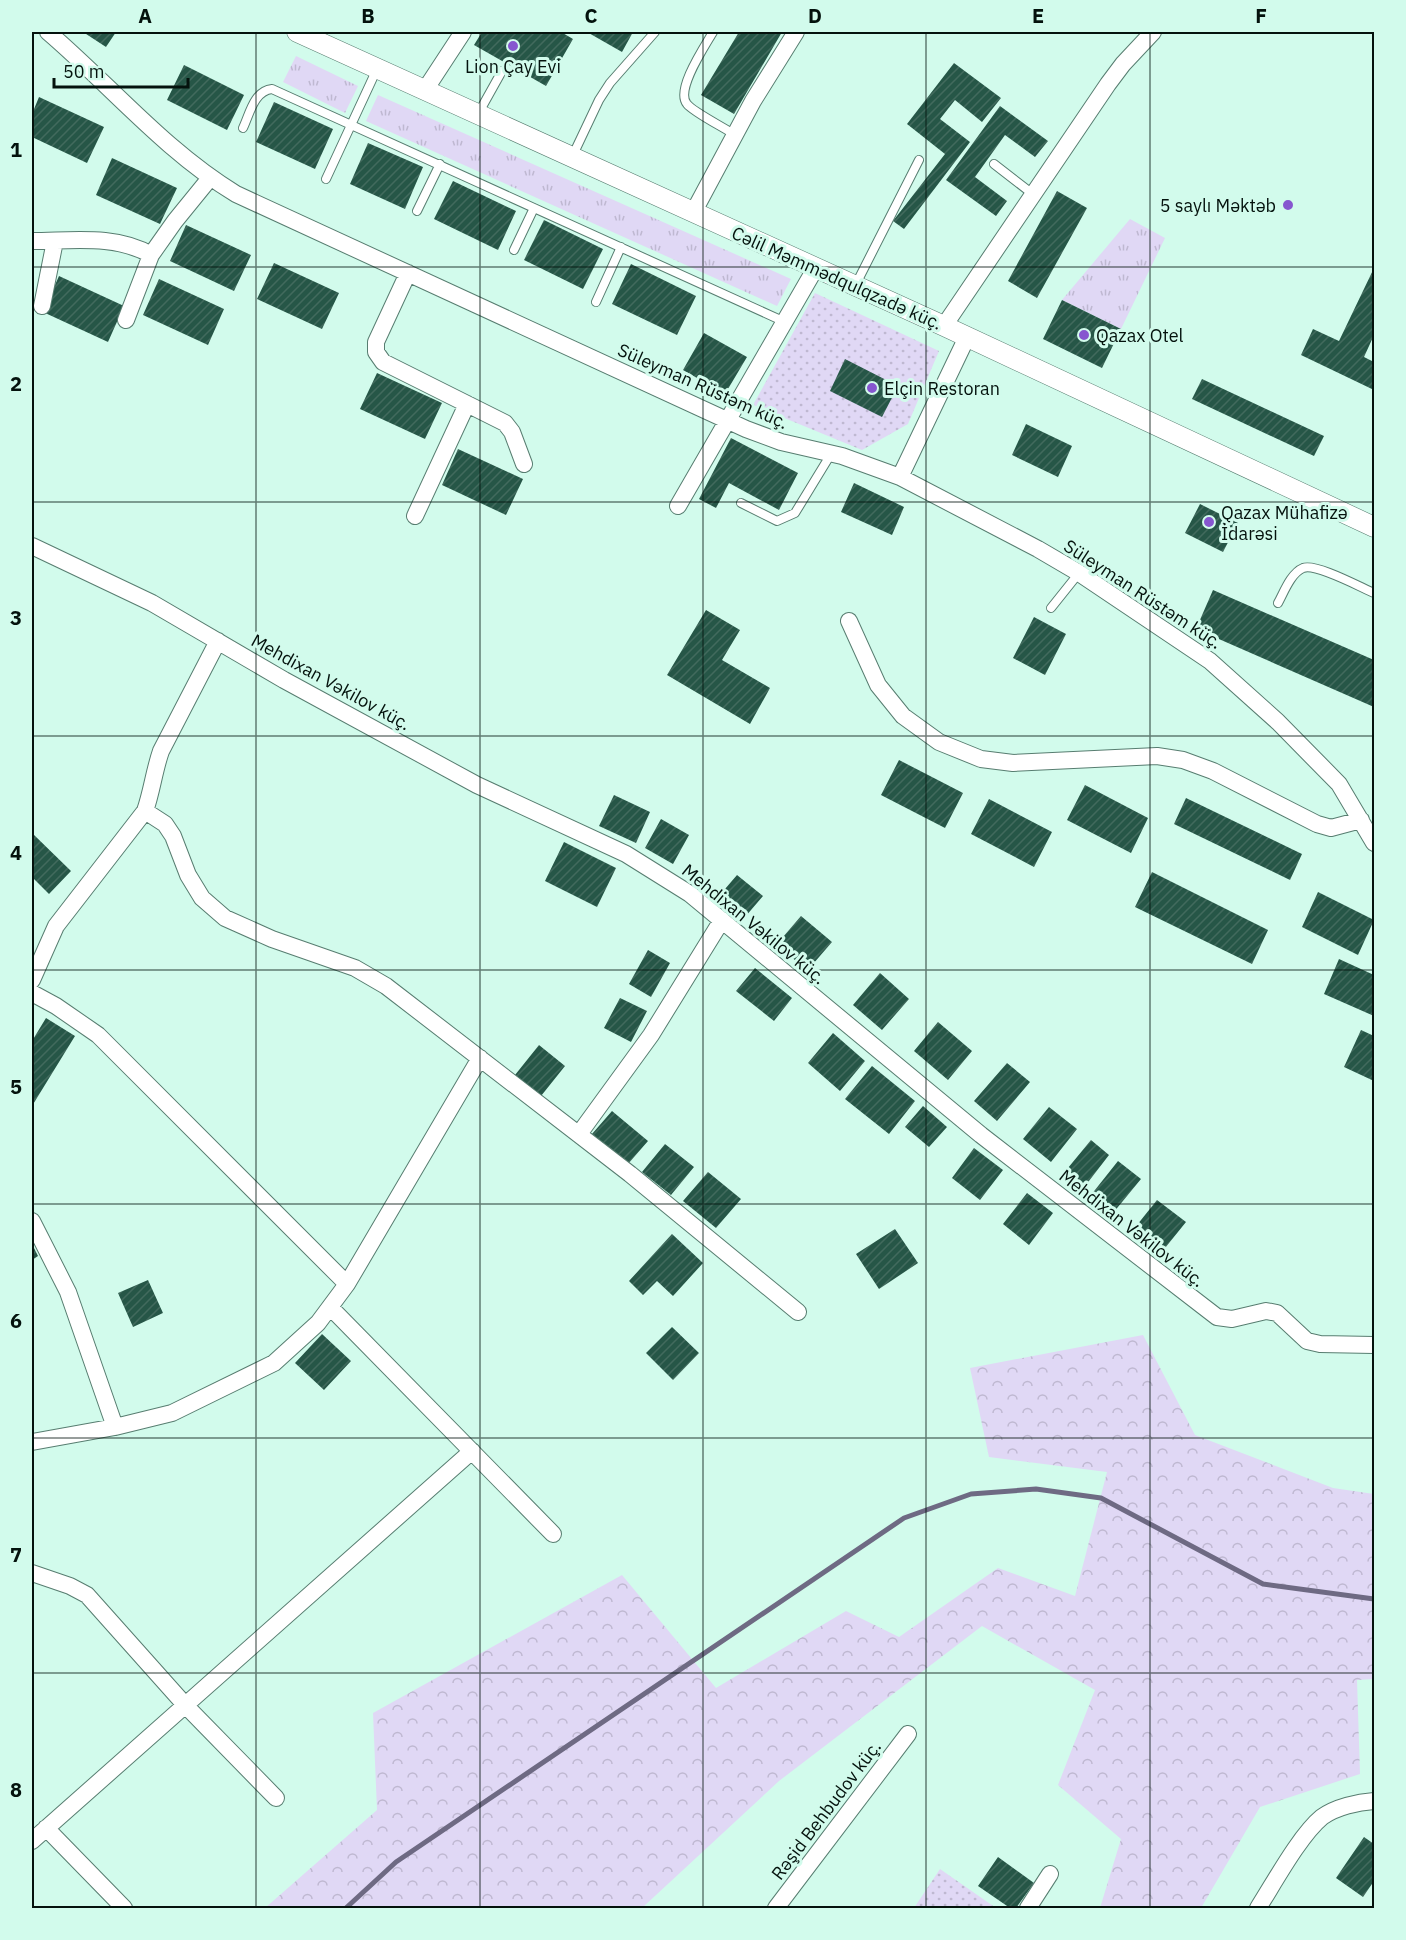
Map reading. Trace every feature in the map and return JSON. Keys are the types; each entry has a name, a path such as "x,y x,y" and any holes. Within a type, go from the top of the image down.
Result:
{"street":[{"name":"Süleyman Rüstəm küç.","path":"48,32 74,54 113,94 210,178 236,194 728,420 781,442 831,453 900,477 1079,573 1210,661 1278,722 1339,784 1374,843"},
{"name":"Cəlil Məmmədqulqzadə küç.","path":"297,32 944,326 1374,527"},
{"path":"425,90 463,32"},
{"path":"693,213 753,101 796,32"},
{"path":"944,326 1108,84 1153,32"},
{"path":"126,320 151,255 210,178"},
{"path":"32,241 120,242 137,247 151,255"},
{"path":"42,306 55,241"},
{"path":"678,506 815,269"},
{"path":"408,273 376,342 376,352 383,362 505,423 512,432 524,464"},
{"path":"900,477 967,337"},
{"path":"415,516 467,404"},
{"name":"Mehdixan Vəkilov küç.","path":"32,546 152,603 284,680 477,785 626,854 690,894 981,1135 1217,1317 1232,1320 1266,1311 1277,1313 1307,1341 1320,1344 1374,1345"},
{"path":"849,621 878,685 903,716 939,742 981,759 1013,763 1157,756 1183,760 1214,771 1317,824 1331,828 1361,820"},
{"path":"32,980 56,926 145,811 152,793 156,765 161,751 218,641"},
{"path":"145,811 165,824 173,836 188,875 202,898 225,918 272,939 355,968 386,986 579,1134 798,1312"},
{"path":"579,1134 651,1035 722,920"},
{"path":"32,993 56,1006 98,1035 347,1284"},
{"path":"32,1442 172,1413 274,1363 331,1308 480,1058"},
{"path":"32,1221 68,1292 115,1426"},
{"path":"331,1308 553,1534"},
{"path":"32,1841 472,1451"},
{"path":"32,1573 70,1586 87,1595 186,1706 276,1798"},
{"name":"Rəşid Behbudov küç.","path":"776,1908 908,1734"},
{"path":"1258,1908 1310,1828 1324,1816 1340,1809 1374,1801"},
{"path":"46,1828 124,1908"},
{"path":"1028,1908 1050,1874"}],"lane":[{"path":"572,157 599,100 610,83 655,32"},
{"path":"713,32 685,84 683,95 687,104 735,135"},
{"path":"326,179 378,68"},
{"path":"478,114 502,71"},
{"path":"243,128 258,95 264,90 272,89 785,322"},
{"path":"855,286 919,160"},
{"path":"417,211 440,164"},
{"path":"994,164 1034,195"},
{"path":"514,250 534,208"},
{"path":"596,302 621,247"},
{"path":"741,502 777,521 787,518 795,513 831,453"},
{"path":"1278,603 1296,573 1305,567 1315,567 1374,593"},
{"path":"1051,608 1079,573"}],"green space":[{"path":"296,56 358,86 345,113 283,82"},
{"path":"378,95 791,279 777,306 366,121"},
{"path":"1130,219 1165,238 1121,329 1062,300"},
{"path":"815,293 939,351 908,424 862,450 753,405"},
{"path":"1143,1335 1195,1435 1333,1488 1374,1494 1374,1679 1357,1680 1360,1774 1260,1807 1201,1908 1100,1908 1121,1839 1058,1785 1095,1690 982,1626 779,1781 642,1908 265,1908 377,1810 373,1713 622,1575 716,1688 846,1611 899,1637 998,1568 1075,1596 1107,1472 989,1457 970,1368"},
{"path":"940,1869 996,1908 914,1908"}],"building":[{"path":"83,32 116,32 106,47"},
{"path":"482,32 494,34 495,32 561,32 573,39 546,86 474,45"},
{"path":"587,32 633,32 622,52"},
{"path":"739,32 782,32 734,114 701,95"},
{"path":"954,63 1001,98 982,122 955,100 940,119 970,142 904,229 893,221 945,154 907,124"},
{"path":"184,65 244,95 227,130 167,100"},
{"path":"39,97 104,127 87,163 32,137 32,114"},
{"path":"274,102 333,129 315,169 256,142"},
{"path":"1000,106 1048,141 1035,157 1005,135 975,177 1007,201 996,216 946,180"},
{"path":"368,143 423,167 405,209 350,184"},
{"path":"112,158 177,188 160,224 96,195"},
{"path":"453,181 516,211 498,250 434,219"},
{"path":"1057,191 1087,208 1037,298 1008,281"},
{"path":"544,220 603,249 583,289 524,260"},
{"path":"186,225 251,255 234,291 170,261"},
{"path":"274,263 339,293 322,329 257,299"},
{"path":"631,264 696,296 677,335 612,304"},
{"path":"1374,268 1374,335 1364,357 1374,362 1374,390 1301,355 1313,329 1339,341"},
{"path":"59,276 124,306 108,342 43,312"},
{"path":"159,279 224,309 208,345 143,315"},
{"path":"1062,300 1121,329 1102,368 1043,339"},
{"path":"704,333 747,357 725,394 683,370"},
{"path":"845,359 898,386 882,417 830,391"},
{"path":"377,373 442,403 425,439 360,409"},
{"path":"1202,379 1324,436 1314,456 1192,399"},
{"path":"1026,424 1072,446 1058,477 1012,455"},
{"path":"731,438 798,473 779,510 729,483 716,508 699,499"},
{"path":"458,449 523,479 506,515 442,485"},
{"path":"854,483 904,507 892,535 841,512"},
{"path":"1200,504 1238,523 1223,552 1185,533"},
{"path":"1213,590 1374,660 1374,707 1196,629"},
{"path":"706,610 740,630 722,660 770,688 750,724 667,675"},
{"path":"1034,617 1066,634 1045,675 1013,658"},
{"path":"899,760 963,793 945,828 881,795"},
{"path":"1085,785 1148,818 1131,853 1067,820"},
{"path":"614,795 650,812 636,843 599,826"},
{"path":"1186,798 1302,854 1290,880 1174,824"},
{"path":"989,799 1052,832 1034,867 971,834"},
{"path":"661,819 689,835 673,864 645,848"},
{"path":"32,833 71,871 49,894 32,877"},
{"path":"564,842 616,868 597,907 545,881"},
{"path":"1152,872 1268,930 1252,964 1135,907"},
{"path":"737,875 763,896 745,917 719,896"},
{"path":"1318,892 1374,920 1358,955 1302,927"},
{"path":"801,916 832,942 807,971 777,944"},
{"path":"648,950 670,963 651,997 629,984"},
{"path":"1339,959 1374,975 1374,1016 1324,994"},
{"path":"755,968 792,998 774,1021 736,991"},
{"path":"880,973 909,999 882,1030 853,1005"},
{"path":"620,998 647,1011 631,1042 604,1028"},
{"path":"46,1018 75,1036 32,1106 32,1041"},
{"path":"938,1022 972,1051 948,1080 914,1051"},
{"path":"1361,1030 1374,1036 1374,1081 1344,1067"},
{"path":"833,1033 865,1061 840,1091 808,1063"},
{"path":"539,1045 565,1066 541,1096 515,1075"},
{"path":"1007,1063 1030,1082 997,1121 974,1101"},
{"path":"872,1066 915,1101 889,1134 845,1099"},
{"path":"923,1106 947,1127 929,1147 905,1127"},
{"path":"1049,1107 1077,1129 1051,1162 1023,1139"},
{"path":"612,1111 648,1141 628,1164 592,1134"},
{"path":"1091,1140 1109,1155 1082,1190 1063,1174"},
{"path":"665,1144 694,1167 671,1195 642,1172"},
{"path":"974,1148 1003,1170 980,1200 952,1178"},
{"path":"1118,1161 1141,1179 1113,1213 1091,1195"},
{"path":"708,1172 741,1199 716,1228 683,1201"},
{"path":"1027,1193 1053,1213 1029,1245 1003,1224"},
{"path":"1157,1200 1186,1222 1161,1253 1133,1230"},
{"path":"895,1229 918,1263 879,1289 856,1254"},
{"path":"672,1234 703,1263 673,1296 657,1281 643,1295 629,1281"},
{"path":"32,1244 38,1256 32,1260"},
{"path":"148,1280 163,1313 133,1327 118,1293"},
{"path":"672,1327 699,1353 673,1380 646,1353"},
{"path":"322,1334 351,1361 324,1390 295,1363"},
{"path":"1364,1837 1374,1844 1374,1881 1363,1897 1336,1878"},
{"path":"998,1857 1034,1883 1016,1908 1010,1908 978,1886"}],"waterway":[{"path":"346,1908 396,1862 904,1518 971,1494 1036,1489 1101,1498 1263,1584 1374,1599"}],"place":[{"name":"Lion Çay Evi","path":"513,46"},
{"name":"5 saylı Məktəb","path":"1288,205"},
{"name":"Qazax Otel","path":"1084,335"},
{"name":"Elçin Restoran","path":"872,388"},
{"name":"Qazax Mühafizə İdarəsi","path":"1209,522"}]}
